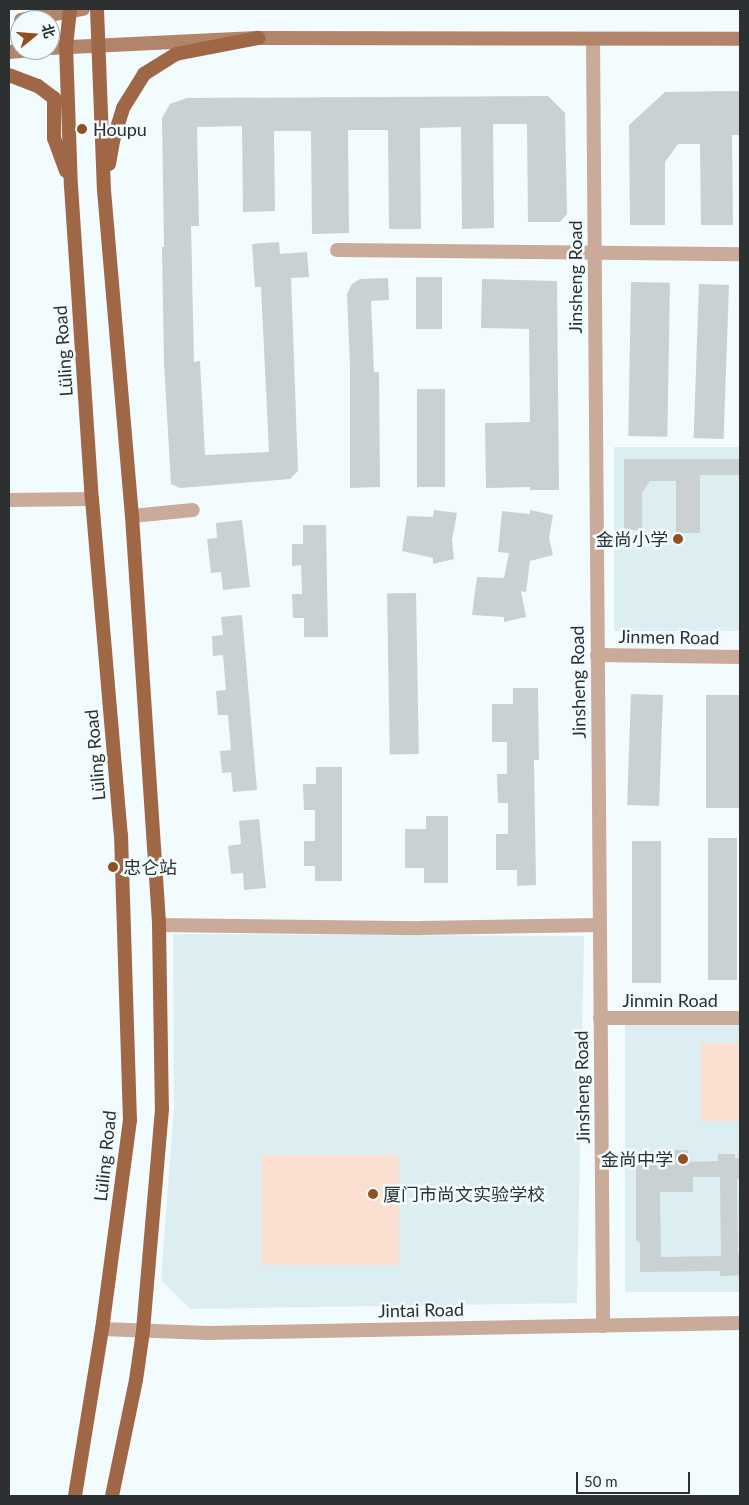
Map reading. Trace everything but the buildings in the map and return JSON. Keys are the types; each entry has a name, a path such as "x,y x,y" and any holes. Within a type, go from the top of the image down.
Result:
{"main road":[{"path":"97,9 104,190 132,516 159,925 162,1109 143,1331 136,1380 112,1496"},
{"path":"60,13 74,10"},
{"name":"Lüling Road","path":"74,10 66,46 71,186 92,499 121,835 130,1120 102,1329 75,1496"},
{"path":"104,190 113,141 123,108 144,74 176,54 258,38"},
{"path":"60,47 258,38 740,39"},
{"path":"9,75 38,86 54,98 54,138 71,186"}],"street":[{"name":"Jinsheng Road","path":"593,38 593,252 603,1326"},
{"path":"337,250 740,254"},
{"path":"9,500 92,499"},
{"path":"132,516 194,510"},
{"name":"Jinmen Road","path":"597,655 740,657"},
{"path":"159,925 421,928 600,925"},
{"name":"Jinmin Road","path":"600,1018 740,1018"},
{"name":"Jintai Road","path":"102,1329 208,1333 740,1323"}],"shaded area":[{"name":"金尚小学","path":"614,447 740,447 740,631 614,631"},
{"name":"厦门市尚文实验学校","path":"173,934 584,936 577,1303 190,1309 161,1280 174,1108"},
{"name":"金尚中学","path":"625,1024 740,1024 740,1292 625,1292"},
{"path":"701,1043 740,1043 740,1121 701,1121"},
{"path":"262,1155 399,1155 399,1265 262,1265"}],"place":[{"name":"Houpu","path":"82,129"},
{"name":"金尚小学","path":"678,539"},
{"name":"忠仑站","path":"113,867"},
{"name":"金尚中学","path":"683,1159"},
{"name":"厦门市尚文实验学校","path":"373,1194"}]}
